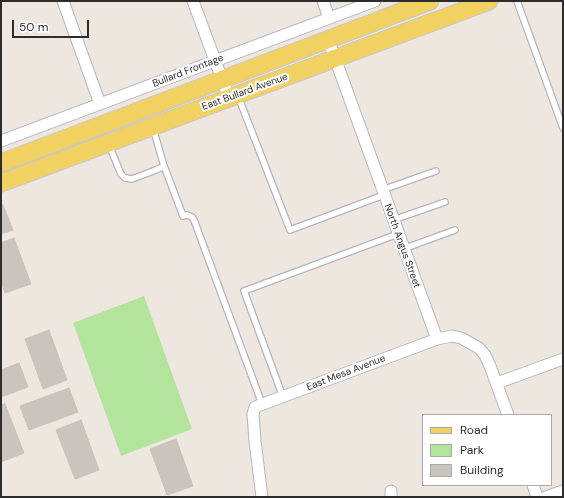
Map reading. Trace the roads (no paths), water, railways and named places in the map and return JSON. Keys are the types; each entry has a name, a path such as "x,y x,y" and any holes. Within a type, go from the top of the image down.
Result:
{"main road":[{"name":"East Bullard Avenue","path":"1,163 430,1"},
{"name":"East Bullard Avenue","path":"1,183 489,1"},
{"path":"1,172 28,162 71,137"}],"street":[{"path":"63,1 100,104"},
{"path":"193,1 222,80 233,96"},
{"path":"323,1 330,18"},
{"name":"Bullard Frontage","path":"1,141 375,1"},
{"name":"North Angus Street","path":"328,39 403,249 437,339"},
{"path":"437,339 452,336 461,338 479,348 485,355 508,414"},
{"name":"East Mesa Avenue","path":"259,405 437,339"},
{"path":"497,383 563,359"},
{"path":"259,405 253,414 262,497"},
{"path":"533,486 537,497"},
{"path":"546,497 563,491"}],"lane":[{"path":"517,1 563,128"},
{"path":"233,96 290,230 436,171"},
{"path":"152,126 164,166 183,216 187,215 192,217 194,220 259,405"},
{"path":"108,143 121,174 125,178 132,179 164,166"},
{"path":"393,220 445,202"},
{"path":"403,249 455,230"},
{"path":"283,397 244,290 398,234"}]}
